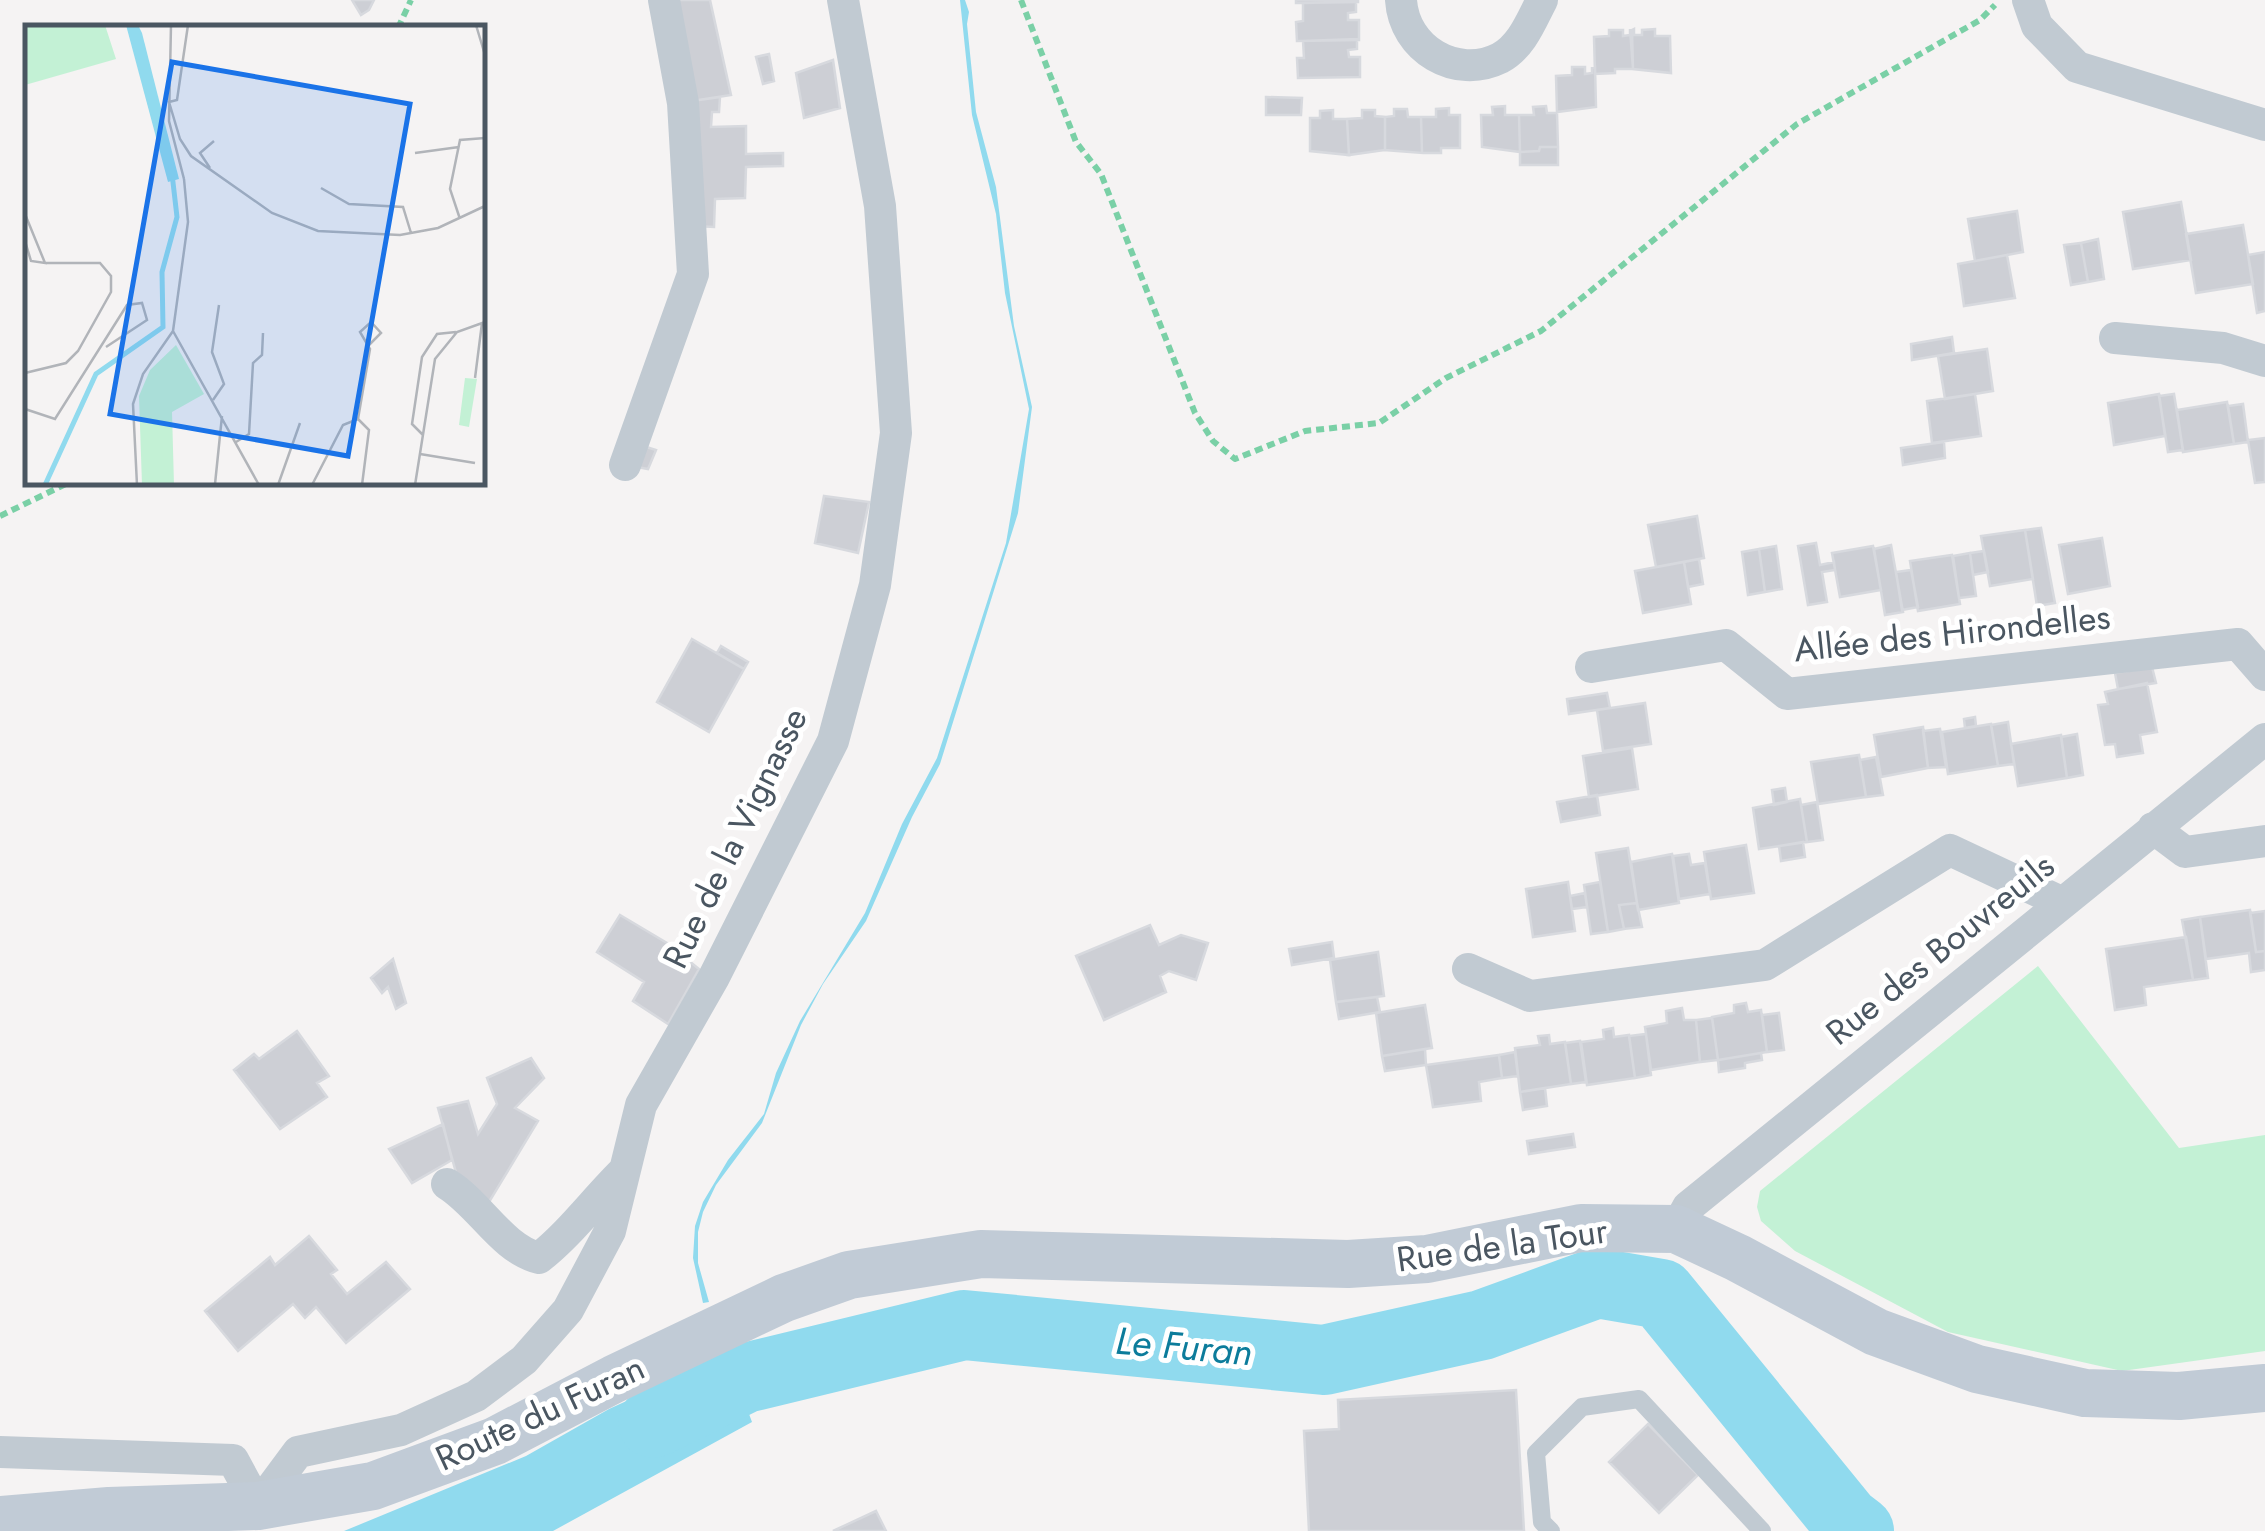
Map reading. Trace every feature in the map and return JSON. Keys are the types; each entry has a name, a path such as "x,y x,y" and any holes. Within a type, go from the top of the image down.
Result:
{"street":[{"path":"626,465 693,274 683,104 664,0"},
{"name":"Rue de la Vignasse","path":"258,1506 298,1452 402,1430 476,1396 524,1360 568,1310 610,1231 641,1105 714,976 832,741 875,585 896,433 880,206 843,0"},
{"path":"1402,0 1409,31 1426,51 1450,64 1476,65 1502,57 1522,40 1542,0"},
{"path":"2028,0 2037,26 2077,66 2265,125"},
{"path":"2114,338 2223,348 2265,361"},
{"name":"Allée des Hirondelles","path":"1590,667 1726,645 1786,694 2238,644 2265,675"},
{"name":"Rue des Bouvreuils","path":"1676,1229 1688,1206 2265,740"},
{"path":"2153,828 2185,852 2265,841"},
{"path":"1468,969 1530,996 1765,964 1950,850 2061,902"},
{"path":"448,1184 466,1195 522,1254 540,1258 625,1170"},
{"name":"Rue de la Tour","path":"718,1329 784,1298 849,1275 982,1254 1348,1264 1427,1258 1581,1228 1676,1229 1876,1332 1977,1370 2084,1393 2179,1396 2265,1388"},
{"name":"Route du Furan","path":"0,1520 109,1511 258,1506 373,1486 496,1441 718,1329"},
{"path":"0,1452 234,1460 258,1506"}],"lane":[{"path":"1551,1531 1542,1522 1536,1453 1582,1407 1639,1399 1762,1531"}],"path":[{"path":"399,25 411,0"},
{"path":"1021,0 1076,142 1101,174 1195,414 1213,441 1236,460 1304,431 1379,422 1446,378 1541,331 1797,124 1980,20 1999,0"},
{"path":"0,516 64,485"}],"green space":[{"path":"2038,966 2179,1148 2265,1135 2265,1351 2122,1371 1948,1332 1795,1251 1761,1221 1757,1207 1760,1191"}],"water":[{"path":"960,0 965,0 969,12 976,112 996,187 1014,326 1032,407 1018,513 940,764 866,921 823,984 801,1025 762,1123 716,1185 703,1212 698,1232 698,1263 709,1302 703,1303 693,1258 695,1226 703,1202 728,1160 764,1114 776,1073 800,1021 865,913 902,824 937,758 1006,543 1029,409 1005,293 996,214 972,115"},
{"path":"727,1355 752,1422 553,1531 344,1531 526,1456 609,1409"}],"building":[{"path":"352,0 374,0 361,15"},
{"path":"672,0 710,0 731,95 692,101"},
{"path":"1358,0 1358,2 1296,3"},
{"path":"1356,2 1356,12 1348,13 1348,20 1359,20 1359,40 1297,41 1296,22 1303,21 1303,3"},
{"path":"1630,29 1633,69 1595,74 1594,37 1609,36 1609,30 1623,30 1623,36 1630,35"},
{"path":"1634,29 1634,35 1655,29 1655,36 1670,36 1671,73 1633,69"},
{"path":"1357,39 1357,49 1348,50 1349,57 1360,57 1360,77 1298,78 1297,58 1304,58 1303,41"},
{"path":"769,54 774,81 763,84 756,57"},
{"path":"833,60 840,108 804,118 796,73"},
{"path":"1572,67 1585,67 1585,74 1592,73 1595,67 1596,107 1557,112 1556,76 1572,75"},
{"path":"720,97 719,112 712,112 711,127 746,126 746,154 783,153 783,166 746,167 745,198 715,199 714,227 696,226 692,101"},
{"path":"1266,97 1302,98 1301,115 1266,115"},
{"path":"1505,106 1505,115 1519,115 1520,152 1482,147 1481,115 1493,115 1492,107"},
{"path":"1546,106 1547,113 1557,113 1558,147 1520,152 1519,115 1534,115 1533,107"},
{"path":"1449,108 1449,115 1460,115 1460,148 1422,153 1421,117 1436,117 1436,109"},
{"path":"1394,109 1407,109 1408,117 1421,117 1422,153 1385,150 1385,117 1394,116"},
{"path":"1333,110 1333,119 1347,119 1349,155 1310,151 1310,118 1320,118 1320,111"},
{"path":"1362,110 1375,110 1375,116 1385,117 1385,150 1349,155 1347,119 1362,118"},
{"path":"1540,147 1558,147 1558,165 1520,165 1520,152 1539,151"},
{"path":"2181,202 2191,260 2133,269 2123,212"},
{"path":"2017,211 2023,252 1975,261 1968,219"},
{"path":"2243,225 2253,284 2196,293 2186,234"},
{"path":"2098,239 2104,279 2088,282 2081,243"},
{"path":"2081,243 2088,282 2071,285 2064,245"},
{"path":"2265,252 2265,311 2257,313 2248,255"},
{"path":"2007,255 2015,298 1964,306 1958,264"},
{"path":"1952,337 1954,353 1912,360 1911,344"},
{"path":"1987,349 1993,391 1945,399 1938,356"},
{"path":"1975,394 1981,436 1932,443 1927,401"},
{"path":"2159,394 2165,436 2114,445 2108,403"},
{"path":"2174,394 2183,450 2168,452 2159,396"},
{"path":"2227,402 2234,444 2183,452 2177,410"},
{"path":"2243,404 2248,442 2234,444 2228,406"},
{"path":"2265,438 2265,482 2255,483 2248,440"},
{"path":"1944,442 1945,458 1903,465 1901,448"},
{"path":"640,445 656,450 648,469 632,466"},
{"path":"824,496 869,502 858,553 815,543"},
{"path":"1697,516 1704,558 1656,567 1648,525"},
{"path":"2041,528 2055,603 2037,606 2025,530"},
{"path":"2025,530 2033,579 1990,586 1981,536"},
{"path":"2102,538 2110,586 2068,594 2059,545"},
{"path":"1816,543 1820,565 1834,562 1835,570 1822,572 1827,602 1808,605 1798,546"},
{"path":"1891,545 1903,612 1885,615 1874,549"},
{"path":"1776,546 1782,589 1765,592 1759,549"},
{"path":"1873,546 1881,590 1840,597 1832,553"},
{"path":"1759,549 1765,592 1748,595 1742,552"},
{"path":"1984,551 1988,572 1973,575 1970,553"},
{"path":"1970,553 1976,596 1959,598 1953,556"},
{"path":"1952,555 1960,604 1918,611 1910,561"},
{"path":"1699,559 1703,584 1688,587 1684,562"},
{"path":"1684,562 1691,604 1643,613 1635,571"},
{"path":"1911,570 1918,607 1902,610 1896,572"},
{"path":"692,639 744,669 709,732 657,702"},
{"path":"721,646 748,662 744,669 717,653"},
{"path":"2152,667 2156,683 2118,689 2115,673"},
{"path":"2147,683 2157,732 2140,735 2143,753 2117,757 2115,744 2105,745 2098,705 2108,704 2105,692"},
{"path":"1607,693 1610,708 1569,714 1567,699"},
{"path":"1645,703 1651,744 1603,751 1597,710"},
{"path":"1975,717 1976,726 1965,728 1964,719"},
{"path":"2008,722 2014,764 1998,766 1991,725"},
{"path":"1991,724 1998,766 1948,774 1942,732"},
{"path":"1923,727 1928,768 1881,777 1874,735"},
{"path":"1940,729 1946,767 1928,768 1923,731"},
{"path":"2077,734 2083,775 2067,778 2061,737"},
{"path":"2061,735 2067,778 2018,786 2011,744"},
{"path":"1632,748 1638,789 1589,797 1583,756"},
{"path":"1859,755 1866,797 1818,804 1811,762"},
{"path":"1876,757 1883,795 1866,797 1860,760"},
{"path":"1785,788 1787,802 1774,805 1772,790"},
{"path":"1597,795 1600,815 1561,822 1557,802"},
{"path":"1800,799 1807,842 1759,849 1753,808"},
{"path":"1817,802 1823,840 1807,842 1801,805"},
{"path":"1803,842 1805,857 1781,861 1779,846"},
{"path":"1746,845 1754,893 1711,899 1704,852"},
{"path":"1628,848 1637,903 1619,905 1624,929 1608,932 1596,853"},
{"path":"1672,854 1679,903 1638,910 1631,862"},
{"path":"1689,854 1691,865 1705,863 1710,894 1679,899 1673,856"},
{"path":"1568,882 1575,931 1533,937 1526,889"},
{"path":"1600,882 1608,932 1591,934 1584,885"},
{"path":"1585,893 1587,907 1572,909 1570,896"},
{"path":"1637,903 1642,927 1624,929 1619,905"},
{"path":"2250,910 2256,952 2265,951 2265,970 2251,972 2249,953 2206,959 2200,917"},
{"path":"2265,911 2265,951 2256,952 2250,913"},
{"path":"620,915 667,943 699,969 668,1024 633,1001 644,982 597,952"},
{"path":"2200,917 2208,978 2193,980 2182,920"},
{"path":"1150,925 1159,945 1181,935 1208,943 1196,980 1169,971 1160,976 1166,992 1104,1020 1076,956"},
{"path":"2186,937 2193,980 2144,987 2146,1005 2115,1010 2106,949"},
{"path":"1332,942 1334,958 1292,965 1289,949"},
{"path":"1378,952 1384,996 1336,1002 1330,960"},
{"path":"393,959 406,1003 396,1009 388,987 382,993 371,978"},
{"path":"1377,997 1380,1012 1339,1019 1336,1002"},
{"path":"1746,1003 1748,1012 1761,1010 1767,1052 1718,1060 1712,1017 1734,1013 1734,1005"},
{"path":"1425,1005 1432,1048 1382,1056 1376,1013"},
{"path":"1682,1008 1684,1020 1696,1020 1700,1062 1651,1070 1645,1027 1667,1023 1666,1011"},
{"path":"1779,1013 1784,1050 1767,1052 1762,1015"},
{"path":"1712,1018 1718,1060 1700,1062 1696,1020"},
{"path":"1613,1028 1614,1037 1629,1035 1635,1078 1587,1085 1581,1042 1604,1039 1603,1030"},
{"path":"297,1031 329,1076 317,1083 327,1097 280,1129 234,1070 254,1054 259,1059"},
{"path":"1646,1034 1651,1075 1635,1078 1629,1036"},
{"path":"1549,1035 1550,1044 1565,1042 1571,1084 1520,1092 1515,1048 1540,1045 1538,1036"},
{"path":"1580,1041 1586,1082 1571,1084 1565,1043"},
{"path":"1425,1049 1426,1065 1385,1071 1382,1056"},
{"path":"1515,1052 1518,1076 1502,1078 1499,1055"},
{"path":"1761,1053 1762,1060 1745,1063 1745,1068 1719,1072 1718,1060"},
{"path":"1499,1055 1502,1078 1479,1082 1481,1101 1433,1107 1426,1065"},
{"path":"531,1058 544,1078 515,1108 538,1121 486,1207 457,1176 438,1108 468,1101 478,1134 497,1104 487,1078"},
{"path":"1545,1088 1547,1106 1523,1110 1520,1092"},
{"path":"443,1124 452,1160 412,1183 389,1149"},
{"path":"1573,1134 1575,1147 1529,1154 1527,1141"},
{"path":"309,1236 337,1270 331,1274 347,1294 386,1262 410,1289 346,1343 316,1307 305,1318 293,1304 238,1351 205,1311 270,1257 275,1265"},
{"path":"1516,1390 1524,1531 1309,1531 1304,1431 1339,1429 1338,1400"},
{"path":"1648,1424 1698,1475 1659,1513 1609,1462"},
{"path":"876,1511 886,1531 833,1531"}],"waterway":[{"name":"Le Furan","path":"653,1423 745,1378 964,1325 1324,1360 1482,1325 1597,1283 1661,1294 1846,1521 1859,1531"}]}
